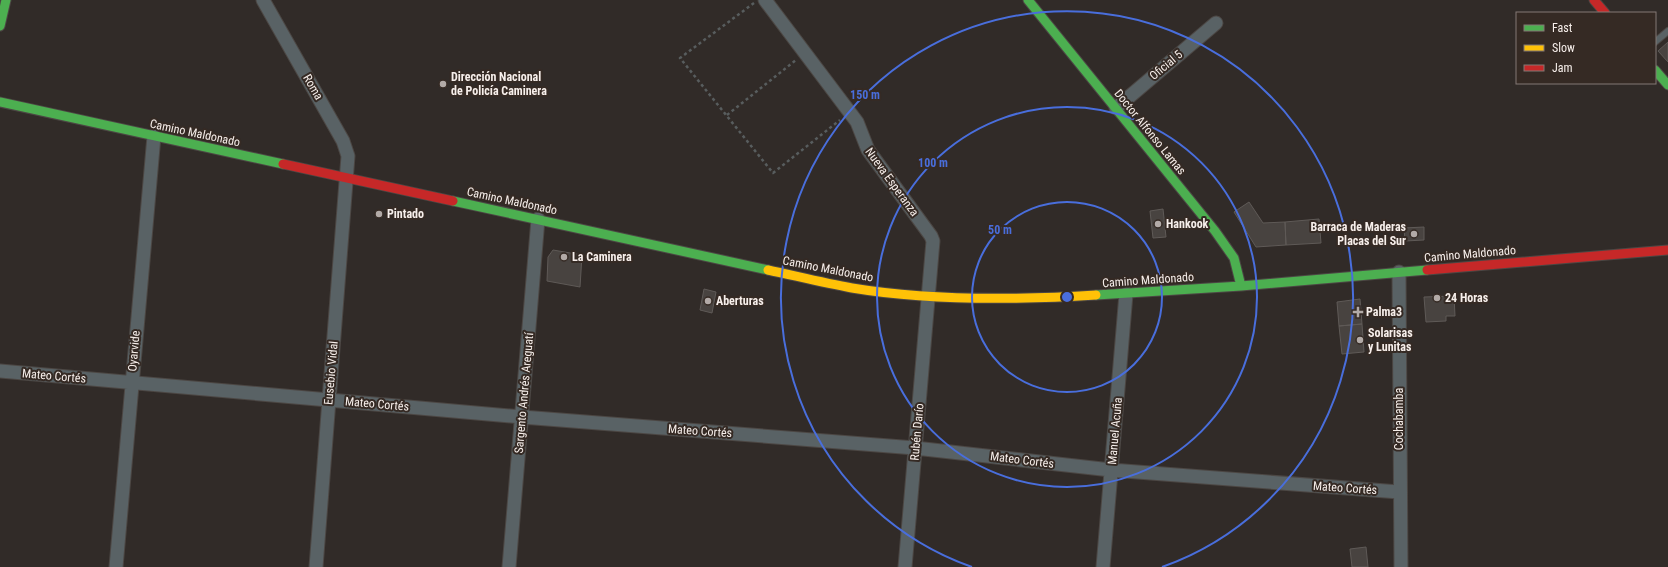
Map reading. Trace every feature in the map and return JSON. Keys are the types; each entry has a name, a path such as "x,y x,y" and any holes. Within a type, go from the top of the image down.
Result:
{"main road":[{"path":"0,26 6,0"},
{"name":"Doctor Alfonso Lamas","path":"1028,0 1215,231 1234,258 1242,286"},
{"path":"1594,0 1604,12"},
{"path":"1656,71 1668,85"},
{"name":"Camino Maldonado","path":"0,102 346,179 538,219 852,288 927,296 1030,299 1126,294 1242,286 1668,250"}],"street":[{"name":"Roma","path":"263,0 343,141 348,156 346,179"},
{"name":"Nueva Esperanza","path":"765,0 857,122 868,150 931,236 934,247 927,296"},
{"name":"Oficial 5","path":"1116,108 1216,23"},
{"name":"Oyarvide","path":"116,567 154,136"},
{"name":"Eusebio Vidal","path":"316,567 346,179"},
{"name":"Sargento Andrés Areguatí","path":"509,567 538,219"},
{"name":"Cochabamba","path":"1399,272 1401,567"},
{"name":"Manuel Acuña","path":"1103,567 1126,294"},
{"name":"Rubén Darío","path":"905,567 927,296"},
{"name":"Mateo Cortés","path":"0,371 522,417 915,448 1111,470 1400,492"}],"lane":[{"path":"1656,41 1668,31"}],"path":[{"path":"757,0 680,58 773,173 849,112"},
{"path":"726,115 804,53"}],"building":[{"path":"1668,42 1668,62 1658,51"},
{"path":"1249,202 1263,223 1285,222 1286,245 1256,247 1234,212"},
{"name":"Hankook","path":"1163,209 1166,237 1153,238 1150,211"},
{"path":"1319,219 1321,243 1286,245 1285,222"},
{"name":"Barraca de Maderas Placas del Sur","path":"1424,227 1424,240 1405,241 1404,228"},
{"path":"553,250 582,255 580,287 547,281 548,257"},
{"name":"Aberturas","path":"704,289 716,292 712,313 700,310"},
{"path":"1454,296 1455,316 1446,316 1446,321 1426,322 1424,297"},
{"path":"1360,299 1362,324 1339,326 1337,302"},
{"path":"1362,324 1364,352 1342,354 1339,326"},
{"path":"1366,547 1368,567 1352,567 1350,549"}],"traffic: fast":[{"path":"0,26 6,0"},
{"path":"1028,0 1215,231 1234,258 1241,286"},
{"path":"1656,71 1668,85"},
{"path":"0,102 283,164"},
{"path":"453,201 768,270"},
{"path":"1096,295 1241,286 1427,270"}],"traffic: slow":[{"path":"768,270 852,288 912,295 974,298 1036,298 1096,295"}],"traffic: jam":[{"path":"1594,0 1604,12"},
{"path":"283,164 453,201"},
{"path":"1427,270 1668,250"}],"place":[{"name":"Dirección Nacional de Policía Caminera","path":"443,84"},
{"name":"Pintado","path":"379,214"},
{"name":"Hankook","path":"1158,224"},
{"name":"Barraca de Maderas Placas del Sur","path":"1414,234"},
{"name":"La Caminera","path":"564,257"},
{"name":"24 Horas","path":"1437,298"},
{"name":"Aberturas","path":"708,301"},
{"name":"Palma3","path":"1358,312"},
{"name":"Solarisas y Lunitas","path":"1360,340"}]}
